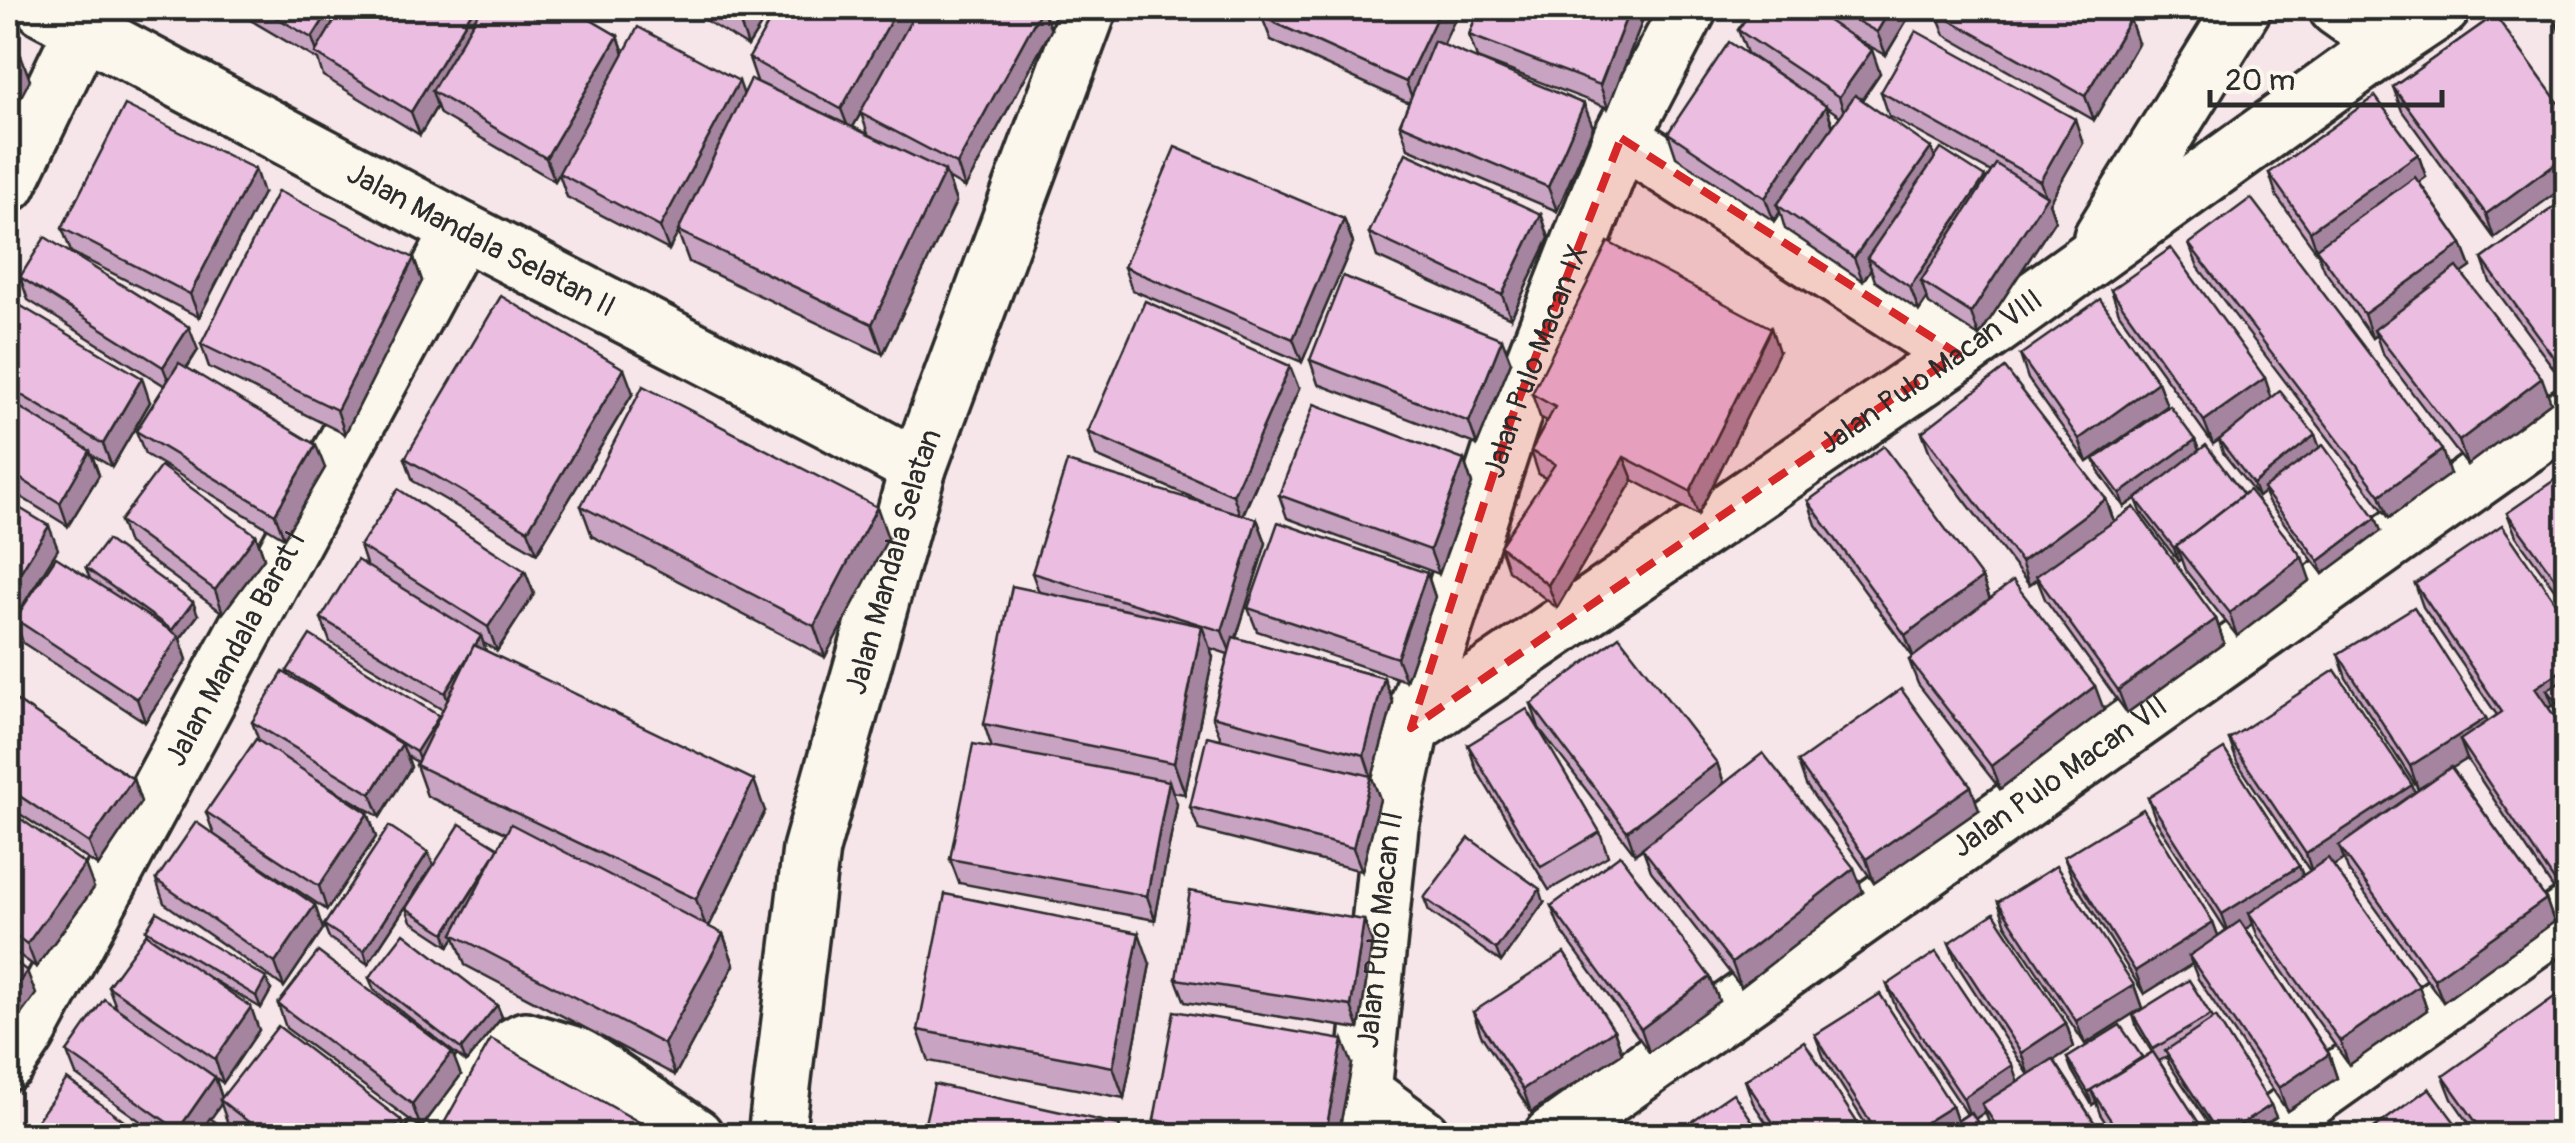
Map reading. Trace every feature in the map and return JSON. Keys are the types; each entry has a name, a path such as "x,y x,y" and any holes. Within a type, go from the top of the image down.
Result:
{"street":[{"name":"Jalan Pulo Macan IX","path":"1411,728 1512,417 1621,138 1689,8"},
{"path":"2087,261 2243,8"},
{"path":"2337,8 2388,44"},
{"name":"Jalan Pulo Macan VIII","path":"1411,728 1958,354 2442,8"},
{"name":"Jalan Mandala Selatan","path":"776,1136 811,849 918,468 1082,10"},
{"path":"8,184 64,18"},
{"name":"Jalan Mandala Selatan II","path":"64,18 918,468"},
{"path":"1621,138 1958,354"},
{"name":"Jalan Mandala Barat I","path":"8,1062 27,1034 461,230"},
{"name":"Jalan Pulo Macan VII","path":"1552,1136 2568,415"},
{"name":"Jalan Pulo Macan II","path":"1359,1114 1390,826 1411,728"},
{"path":"2258,1136 2568,914"},
{"path":"434,1136 489,1060 525,1040 578,1056 695,1136"},
{"path":"1359,1114 1422,1136"}],"highlighted area":[{"path":"1621,138 1958,354 1411,728 1512,417"}],"building":[{"path":"260,8 331,8 312,38"},
{"path":"342,8 474,8 411,112 315,53"},
{"path":"481,8 570,8 618,36 546,158 432,91"},
{"path":"714,8 749,8 740,23"},
{"path":"777,8 898,8 841,109 749,58"},
{"path":"918,8 1042,8 957,164 860,113"},
{"path":"1266,8 1441,8 1406,82 1262,17"},
{"path":"1479,8 1630,8 1600,85 1469,35"},
{"path":"1753,8 1809,8 1872,50 1839,97 1738,30"},
{"path":"1834,8 1891,8 1877,32"},
{"path":"1939,8 2109,8 2130,19 2085,96 1936,12"},
{"path":"2568,13 2568,35 2556,23"},
{"path":"2495,15 2568,116 2568,154 2486,214 2393,87"},
{"path":"638,27 739,81 660,227 559,173"},
{"path":"1916,31 2075,119 2040,181 1881,92"},
{"path":"1434,41 1584,104 1548,187 1400,124"},
{"path":"1729,42 1826,106 1765,198 1668,133"},
{"path":"8,49 21,56 8,81"},
{"path":"751,79 945,171 872,324 678,231"},
{"path":"1855,95 1931,148 1854,258 1777,205"},
{"path":"2375,96 2418,154 2310,231 2269,173"},
{"path":"125,105 255,169 190,294 62,228"},
{"path":"1175,147 1344,219 1293,339 1124,267"},
{"path":"1941,149 1985,177 1910,287 1867,258"},
{"path":"1406,153 1541,214 1502,295 1369,233"},
{"path":"1996,164 2047,196 1971,313 1921,281"},
{"path":"2415,177 2462,244 2364,314 2316,248"},
{"path":"278,191 414,258 337,410 201,344"},
{"path":"2568,197 2568,354 2557,362 2482,259"},
{"path":"2251,198 2442,450 2380,495 2189,244"},
{"path":"45,237 189,327 163,367 20,277"},
{"path":"1608,242 1771,328 1690,491 1624,457 1548,585 1500,546 1555,464 1531,451 1555,407 1532,394"},
{"path":"2171,248 2265,378 2204,421 2111,290"},
{"path":"2457,267 2542,378 2459,441 2374,330"},
{"path":"1343,276 1502,339 1469,422 1310,360"},
{"path":"501,296 624,369 528,530 405,458"},
{"path":"2100,299 2158,382 2079,439 2020,355"},
{"path":"11,300 142,378 103,444 8,387"},
{"path":"1145,301 1290,366 1233,495 1088,432"},
{"path":"179,363 316,445 275,514 136,431"},
{"path":"2005,368 2106,499 2021,562 1922,432"},
{"path":"643,386 877,507 814,626 581,506"},
{"path":"2280,391 2315,435 2253,484 2219,440"},
{"path":"8,400 90,451 60,503 8,471"},
{"path":"1314,404 1464,460 1430,550 1279,495"},
{"path":"2170,406 2195,440 2120,494 2094,459"},
{"path":"2206,445 2243,494 2174,548 2136,499"},
{"path":"2323,445 2376,518 2319,561 2263,489"},
{"path":"1884,446 1982,578 1905,635 1808,501"},
{"path":"1067,462 1257,519 1222,631 1032,573"},
{"path":"161,466 256,535 215,590 120,521"},
{"path":"2568,473 2568,596 2507,513"},
{"path":"398,489 525,571 488,627 360,546"},
{"path":"2249,490 2302,557 2229,613 2176,546"},
{"path":"8,501 49,526 8,592"},
{"path":"2134,507 2216,619 2118,690 2036,576"},
{"path":"1278,522 1427,573 1397,658 1248,608"},
{"path":"2502,525 2568,621 2568,666 2535,688 2568,736 2568,878 2557,885 2460,740 2502,712 2415,584"},
{"path":"107,540 193,602 172,630 86,568"},
{"path":"56,557 179,636 137,699 15,619"},
{"path":"357,560 481,636 445,693 321,618"},
{"path":"2013,581 2095,686 1991,766 1909,660"},
{"path":"1012,586 1202,626 1174,763 984,724"},
{"path":"2414,607 2486,718 2410,766 2338,654"},
{"path":"310,635 439,716 416,752 287,671"},
{"path":"1619,636 1717,763 1627,831 1531,704"},
{"path":"1233,637 1384,678 1364,755 1212,716"},
{"path":"474,645 754,780 696,899 416,765"},
{"path":"2335,670 2412,785 2306,854 2229,739"},
{"path":"283,672 402,744 371,794 252,722"},
{"path":"2568,676 2568,718 2547,690"},
{"path":"1901,689 1971,786 1866,859 1798,762"},
{"path":"8,695 133,779 89,843 8,788"},
{"path":"1527,709 1600,832 1541,867 1468,745"},
{"path":"1207,736 1371,776 1353,848 1190,807"},
{"path":"256,739 368,813 319,886 206,812"},
{"path":"973,744 1169,781 1147,896 950,859"},
{"path":"2224,749 2299,866 2222,914 2148,798"},
{"path":"1763,753 1854,868 1732,963 1642,848"},
{"path":"2451,767 2546,899 2434,979 2339,846"},
{"path":"2143,809 2213,922 2135,971 2064,857"},
{"path":"8,810 85,864 27,944 8,930"},
{"path":"196,822 315,905 275,963 156,880"},
{"path":"460,824 499,848 445,933 406,908"},
{"path":"511,824 723,934 664,1044 453,934"},
{"path":"389,826 428,852 364,951 324,925"},
{"path":"1469,838 1540,889 1496,949 1424,898"},
{"path":"1620,855 1710,977 1641,1029 1551,906"},
{"path":"2328,858 2419,986 2340,1041 2249,913"},
{"path":"2056,866 2134,985 2076,1021 1998,902"},
{"path":"1190,891 1364,920 1351,1006 1176,979"},
{"path":"945,894 1139,933 1113,1067 918,1030"},
{"path":"157,912 266,978 256,996 146,930"},
{"path":"1994,913 2066,1023 2021,1053 1949,943"},
{"path":"2240,921 2329,1054 2279,1088 2189,956"},
{"path":"404,933 497,1005 461,1049 369,978"},
{"path":"146,934 251,1007 215,1059 108,986"},
{"path":"318,952 452,1052 412,1104 278,1004"},
{"path":"1936,952 2012,1065 1963,1098 1887,985"},
{"path":"1564,953 1614,1030 1523,1089 1473,1012"},
{"path":"8,956 27,971 8,997"},
{"path":"2189,980 2211,1015 2153,1049 2133,1015"},
{"path":"2560,993 2568,1003 2568,1136 2486,1136 2443,1076"},
{"path":"1880,994 1952,1106 1904,1136 1879,1136 1815,1035"},
{"path":"104,999 215,1077 178,1130 67,1052"},
{"path":"1174,1011 1343,1040 1325,1136 1245,1136 1154,1120"},
{"path":"2216,1017 2271,1105 2223,1136 2165,1051"},
{"path":"2120,1025 2142,1057 2088,1092 2067,1058"},
{"path":"278,1026 401,1120 389,1136 267,1136 220,1100"},
{"path":"491,1039 664,1136 437,1136"},
{"path":"1804,1041 1866,1136 1782,1136 1745,1080"},
{"path":"2153,1052 2206,1134 2203,1136 2121,1136 2091,1090"},
{"path":"2053,1059 2103,1136 2003,1136 1982,1104"},
{"path":"67,1079 144,1136 53,1136 35,1123"},
{"path":"934,1084 1120,1125 1117,1136 922,1136"},
{"path":"2429,1088 2465,1136 2367,1136 2366,1134"},
{"path":"1733,1093 1763,1136 1670,1136"},
{"path":"1971,1112 1986,1136 1935,1136"},
{"path":"210,1118 234,1136 197,1136"},
{"path":"21,1121 39,1136 9,1136"}]}
